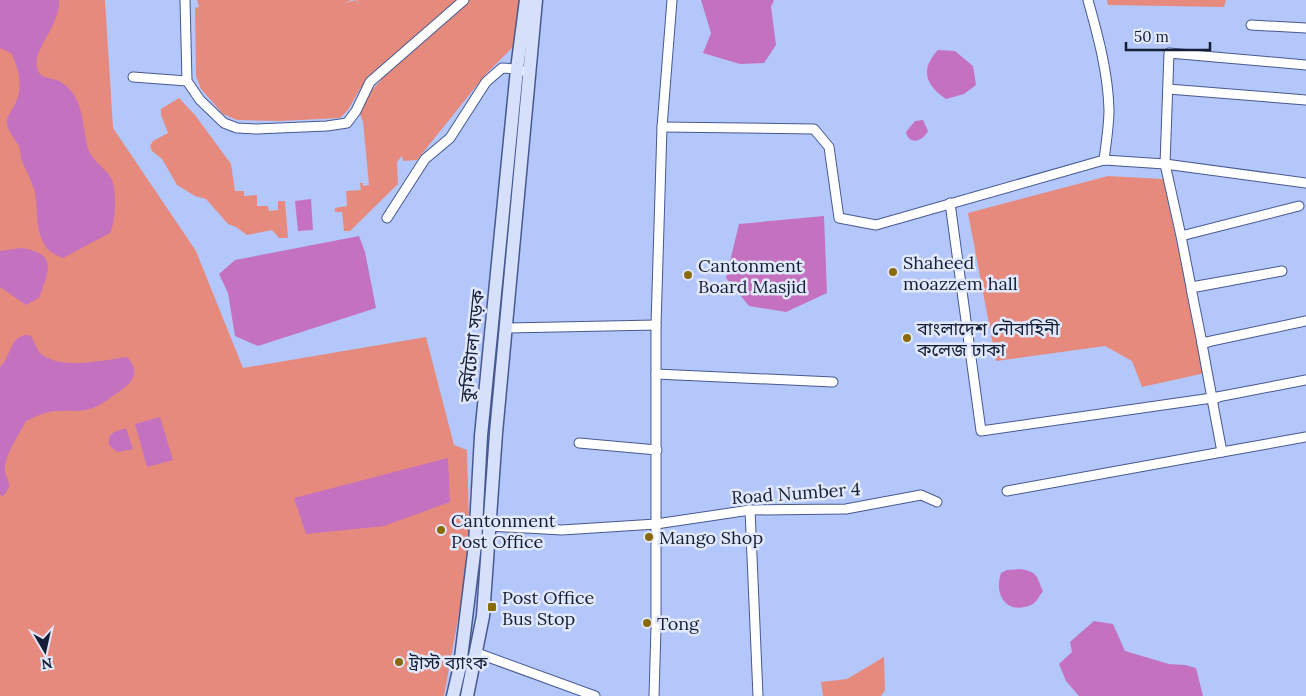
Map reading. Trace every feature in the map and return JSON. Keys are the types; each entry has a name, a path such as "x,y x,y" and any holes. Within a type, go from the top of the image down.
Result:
{"main road":[{"name":"কুর্মিটোলা সড়ক","path":"467,696 477,653 490,526 506,328 526,0"},
{"name":"কুর্মিটোলা সড়ক","path":"453,696 460,666 475,545 480,436 523,71 536,0"}],"street":[{"path":"185,0 187,81 200,100 224,123 237,128 309,127 347,122 356,111 370,82 464,0"},
{"path":"654,696 657,450 656,325 662,127 672,0"},
{"path":"1088,0 1107,83 1109,112 1104,160"},
{"path":"1251,25 1306,28"},
{"path":"1295,207 1180,236 1165,164 1169,54 1306,65"},
{"path":"387,218 425,159 450,138 486,82 502,68 523,71"},
{"path":"132,77 187,81"},
{"path":"1168,89 1306,100"},
{"path":"662,127 814,129 829,147 838,218 876,225 1104,160 1165,164 1306,182"},
{"path":"950,203 981,431 1212,398 1306,380"},
{"path":"1258,216 1181,236 1191,287 1277,272 1191,288 1202,343 1306,321"},
{"path":"1212,398 1202,344 1306,321"},
{"path":"506,328 656,325"},
{"path":"656,374 833,382"},
{"path":"1222,452 1212,399 1306,380"},
{"path":"1007,491 1306,437"},
{"path":"579,442 657,450"},
{"name":"Road Number 4","path":"490,526 562,530 656,524 750,510 846,509 921,495 937,502"},
{"path":"750,510 758,696"},
{"path":"477,653 595,696"}],"shaded area":[{"path":"0,0 105,0 113,128 196,251 243,368 426,337 454,445 467,450 470,553 444,696 0,696"},
{"path":"0,0 59,0 56,18 39,52 37,60 38,71 47,78 61,82 75,96 81,111 89,151 113,183 115,213 110,233 63,258 49,250 40,236 34,189 21,159 19,146 7,125 8,116 19,94 20,80 11,53 0,48"},
{"path":"197,0 352,0 343,4 355,0 361,6 356,0 522,0 514,46 486,74 417,160 403,161 402,156 397,162 398,184 350,231 344,231 342,212 335,212 335,208 347,206 346,191 361,190 360,183 363,183 363,186 369,185 363,122 359,111 371,91 382,79 379,63 379,68 360,89 348,110 340,118 281,121 237,120 223,114 201,89 196,76 195,8 199,7"},
{"path":"701,0 774,0 771,7 776,45 764,63 740,64 703,53 711,33"},
{"path":"1107,0 1226,0 1224,7 1108,5"},
{"path":"938,50 955,51 973,66 976,85 964,94 946,99 939,94 929,82 927,76 929,64"},
{"path":"179,98 195,115 231,164 235,191 244,191 244,196 257,195 257,206 268,206 269,211 278,210 278,201 285,201 288,238 279,238 272,230 247,235 228,224 206,199 195,196 177,185 162,159 152,151 150,146 153,141 168,133 161,115 161,109"},
{"path":"923,120 928,131 926,134 920,139 910,139 906,132 915,121"},
{"path":"1108,176 1163,179 1205,373 1142,387 1132,361 1105,346 996,361 968,213"},
{"path":"311,199 313,230 298,231 295,201"},
{"path":"824,216 827,293 786,312 749,306 726,278 739,224"},
{"path":"359,236 365,252 376,308 258,346 235,336 228,293 219,274 235,260"},
{"path":"21,248 33,250 41,254 46,259 48,265 46,280 39,298 26,305 0,287 0,251"},
{"path":"26,335 31,336 40,353 59,362 82,363 127,357 132,363 134,375 129,384 104,403 93,408 83,411 50,412 26,421 7,457 5,473 9,488 3,496 0,495 0,367 13,343"},
{"path":"160,417 173,460 147,467 135,424"},
{"path":"126,428 133,449 117,452 109,445 109,437 114,432"},
{"path":"448,458 450,502 384,526 306,534 294,498"},
{"path":"1020,569 1034,574 1043,591 1033,604 1017,608 1010,606 1001,597 999,582 1001,573 1007,570"},
{"path":"1094,621 1113,624 1125,651 1169,664 1196,668 1203,696 1079,696 1066,681 1059,664 1072,652 1070,642"},
{"path":"884,657 885,690 881,696 823,696 821,682 847,679"}],"place":[{"name":"Shaheed moazzem hall","path":"893,272"},
{"name":"Cantonment Board Masjid","path":"688,275"},
{"name":"বাংলাদেশ নৌবাহিনী কলেজ ঢাকা","path":"907,338"},
{"name":"Cantonment Post Office","path":"441,530"},
{"name":"Mango Shop","path":"649,537"},
{"name":"Post Office Bus Stop","path":"492,607"},
{"name":"Tong","path":"647,623"},
{"name":"ট্রাস্ট ব্যাংক","path":"399,662"}]}
